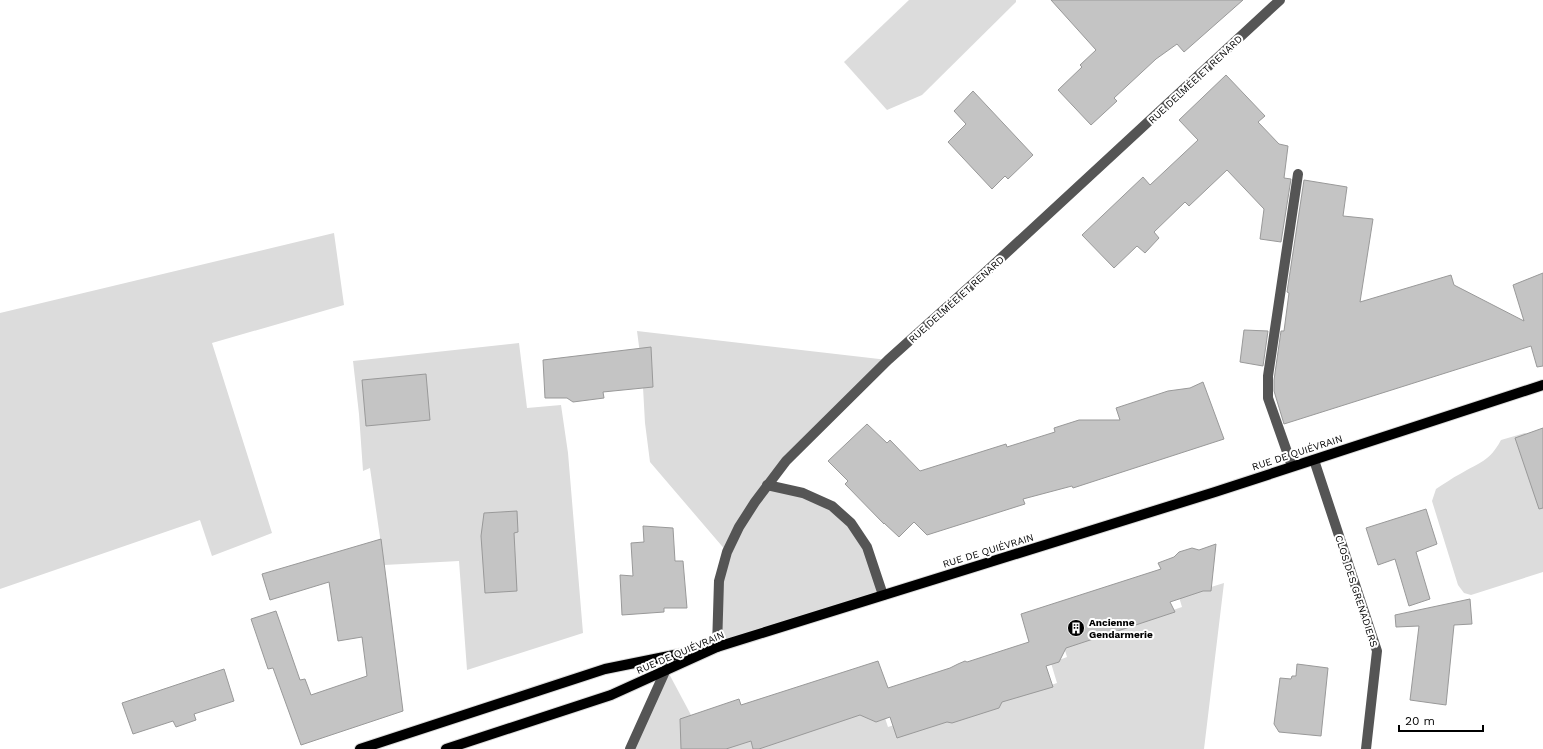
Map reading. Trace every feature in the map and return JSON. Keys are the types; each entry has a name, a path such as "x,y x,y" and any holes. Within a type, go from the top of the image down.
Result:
{"main road":[{"name":"RUE DE QUIÉVRAIN","path":"446,749 610,695 717,647 1208,494 1543,385"},
{"path":"360,749 605,669 717,647"}],"street":[{"name":"RUE DELMÉE ET RENARD","path":"717,647 719,581 727,552 739,527 767,485 786,461 888,360 978,280 1280,0"},
{"path":"1292,466 1268,398 1268,376 1298,174"},
{"name":"CLOS DES GRENADIERS","path":"1314,460 1377,651 1366,749"},
{"path":"767,485 803,493 832,506 851,524 867,547 883,595"},
{"path":"630,749 667,670 672,656"}],"shaded area":[{"path":"909,0 1016,0 1016,2 922,95 887,110 844,62"},
{"path":"334,233 344,305 212,343 272,533 212,556 200,520 0,589 0,313"},
{"path":"637,331 888,360 767,485 832,506 867,547 883,595 717,647 727,552 650,462 645,423 642,369"},
{"path":"519,343 527,408 561,405 568,453 583,633 467,670 459,561 384,565 370,468 363,471 353,361"},
{"path":"1525,433 1537,440 1543,460 1543,572 1471,595 1464,593 1458,585 1432,501 1436,489 1454,477 1484,461 1497,447 1501,440"},
{"path":"1224,583 1204,749 718,749 881,706 888,727 901,723 905,734 1057,683 1051,663 1067,657 1064,647 1182,607 1179,597"},
{"path":"667,670 691,715 692,749 630,749"}],"building":[{"path":"1051,0 1243,0 1184,52 1177,44 1156,59 1114,98 1117,101 1091,125 1058,90 1082,67 1080,65 1096,50"},
{"path":"1226,75 1265,116 1258,122 1279,144 1288,146 1284,178 1291,179 1281,242 1260,239 1264,209 1227,170 1189,206 1185,202 1154,232 1159,238 1145,253 1137,246 1114,268 1082,235 1143,177 1150,185 1198,140 1179,120"},
{"path":"973,91 1033,155 1008,179 1005,176 992,189 948,142 966,124 954,111"},
{"path":"1304,180 1347,187 1343,216 1373,219 1360,302 1451,275 1454,285 1524,321 1513,285 1543,273 1543,366 1537,367 1531,346 1284,424 1274,391 1274,380 1281,331 1284,331 1289,293 1287,292"},
{"path":"1244,330 1268,331 1263,366 1240,362"},
{"path":"651,347 653,387 603,392 604,398 573,402 567,398 545,398 543,360"},
{"path":"426,374 430,420 366,426 362,380"},
{"path":"1203,382 1224,439 1073,488 1072,486 1023,499 1025,504 927,535 914,522 899,537 884,524 845,484 848,481 828,461 867,424 887,443 890,440 920,471 1006,444 1007,447 1055,432 1054,428 1079,420 1120,420 1116,408 1168,391 1190,388"},
{"path":"1543,428 1543,508 1539,509 1515,438"},
{"path":"1426,509 1437,544 1416,552 1430,599 1409,606 1395,559 1378,565 1366,528"},
{"path":"517,511 518,532 514,533 517,591 485,593 481,536 484,513"},
{"path":"643,526 673,528 675,561 683,561 687,608 664,608 664,612 622,615 620,575 633,576 631,543 644,542"},
{"path":"381,539 403,711 301,745 273,668 268,669 251,619 276,611 300,680 305,679 311,695 367,676 362,637 338,641 329,582 270,600 262,574"},
{"path":"1216,544 1211,591 1203,591 1170,602 1175,612 1066,648 1059,662 1046,666 1053,687 1002,702 999,708 952,723 947,722 897,738 890,717 876,722 860,715 759,749 753,749 751,741 726,749 681,749 680,719 739,699 741,705 878,661 888,688 950,668 965,661 967,662 1029,642 1021,614 1161,569 1158,563 1174,557 1179,552 1192,548 1199,550"},
{"path":"1470,599 1472,624 1454,625 1446,705 1410,700 1419,626 1396,627 1395,615"},
{"path":"1297,664 1328,668 1321,736 1279,732 1274,724 1280,678 1291,679 1292,676 1296,676"},
{"path":"224,669 234,701 194,714 196,720 176,727 173,721 133,734 122,703"}],"place":[{"name":"Ancienne Gendarmerie","path":"1076,628"}]}
